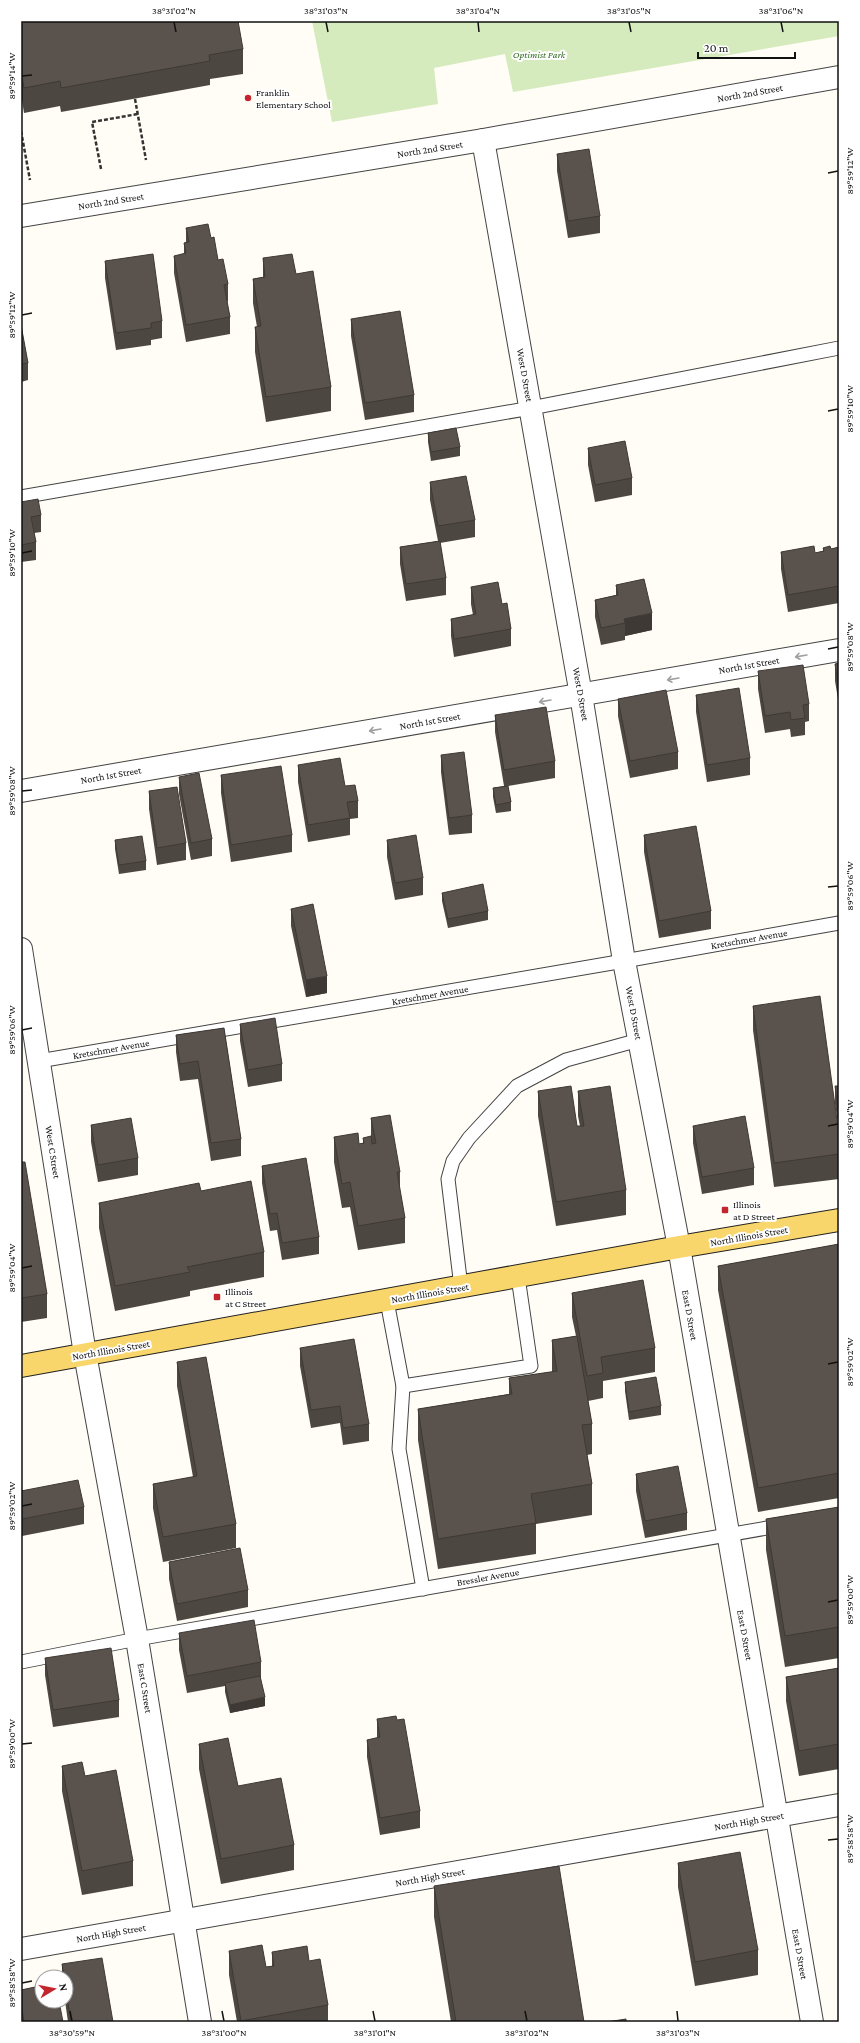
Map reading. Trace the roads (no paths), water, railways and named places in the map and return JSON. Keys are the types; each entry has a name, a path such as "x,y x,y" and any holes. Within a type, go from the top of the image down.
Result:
{"main road":[{"name":"North Illinois Street","path":"21,1366 678,1247 839,1220"}],"street":[{"name":"North 2nd Street","path":"21,216 483,140 839,77"},
{"name":"West D Street","path":"483,140 581,695 624,962 678,1247"},
{"name":"North 1st Street","path":"21,790 839,650"},
{"name":"West C Street","path":"21,949 30,1063 85,1354"},
{"name":"East D Street","path":"678,1247 812,2022"},
{"name":"East C Street","path":"85,1354 137,1639 182,1920 200,2022"},
{"name":"North High Street","path":"21,1949 839,1805"}],"lane":[{"path":"21,497 530,408 839,348"},
{"name":"Kretschmer Avenue","path":"30,1063 624,962 839,923"},
{"path":"460,1287 448,1179 453,1162 469,1138 517,1086 566,1060 639,1040"},
{"path":"403,1386 531,1366 518,1277"},
{"path":"387,1300 403,1386 399,1449 423,1589"},
{"name":"Bressler Avenue","path":"21,1662 137,1639 795,1523"}],"place":[{"name":"Franklin Elementary School","path":"248,98"},
{"name":"Illinois at D Street","path":"725,1210"},
{"name":"Illinois at C Street","path":"217,1297"}],"park label":[{"name":"Optimist Park","path":"539,54"}]}
